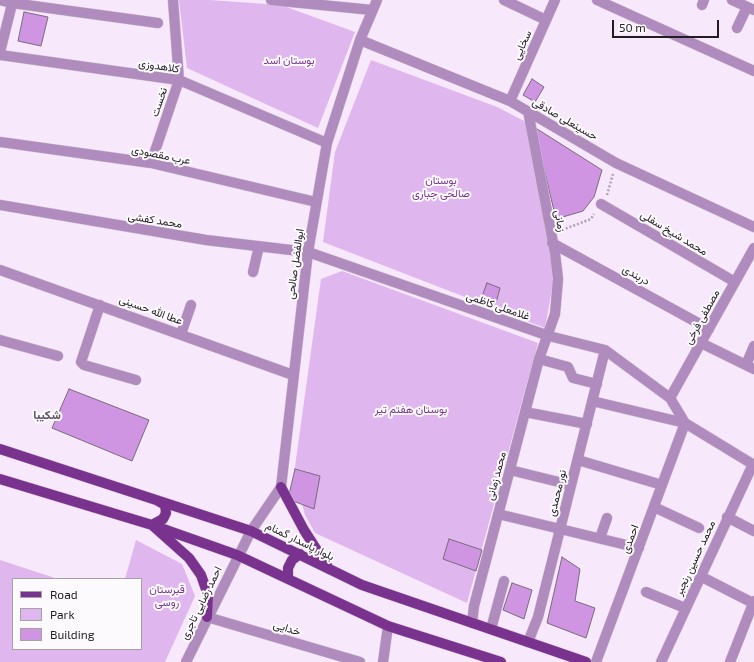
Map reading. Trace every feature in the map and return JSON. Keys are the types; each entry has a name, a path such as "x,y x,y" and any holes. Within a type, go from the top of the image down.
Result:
{"main road":[{"name":"بلوار پاسدار گمنام","path":"0,449 145,495 251,531 362,586 586,662"},
{"path":"0,479 152,525 237,555 288,577 388,626 501,662"},
{"path":"281,487 304,530 329,569"},
{"path":"145,495 165,505 166,513 163,519 152,525"},
{"path":"152,525 189,558 201,575 208,595 207,617"},
{"path":"288,577 288,568 292,560 300,554"}],"street":[{"path":"0,0 158,23"},
{"name":"نخست","path":"151,163 179,80 173,0"},
{"path":"271,0 297,1 372,10"},
{"name":"ابوالفضل صالحی","path":"251,531 281,487 308,252 327,143 360,40 377,0"},
{"path":"504,0 546,20"},
{"name":"سخایی","path":"510,101 555,0"},
{"path":"597,0 754,71"},
{"path":"733,0 750,8 737,28"},
{"path":"0,52 13,2"},
{"name":"حسینعلی صادقی","path":"360,40 510,101 616,163 754,227"},
{"name":"کلاهدوزی","path":"0,55 179,80 327,143"},
{"name":"زمانی","path":"528,112 558,279 555,314 549,336"},
{"name":"عرب مقصودی","path":"0,142 151,163 316,202"},
{"name":"محمد شیخ سفلی","path":"601,204 735,282"},
{"name":"محمد کفشی","path":"0,205 206,240 308,252"},
{"name":"دربندی","path":"552,243 709,329"},
{"path":"253,272 259,246"},
{"name":"مصطفی فرخی","path":"670,398 754,248"},
{"name":"غلامعلی کاظمی","path":"308,252 549,336 605,350 670,398"},
{"name":"عطا الله حسینی","path":"0,270 293,375"},
{"path":"100,305 81,358 81,362 84,365 136,380"},
{"path":"181,334 191,305"},
{"name":"محمد زمانی","path":"472,623 474,606 539,359 549,336"},
{"path":"0,340 58,356"},
{"path":"701,343 750,367 754,346"},
{"name":"نور محمدی","path":"528,642 538,617 605,350"},
{"path":"539,359 568,367 573,378 597,384"},
{"path":"670,398 685,423"},
{"path":"592,402 685,423 753,465"},
{"path":"525,412 586,424"},
{"name":"احمدی","path":"596,662 685,423"},
{"path":"578,460 662,485"},
{"name":"محمد حسین رنجبر","path":"661,662 727,517 753,465"},
{"path":"510,470 571,485"},
{"path":"654,507 699,528"},
{"path":"498,514 639,548"},
{"path":"727,517 754,531"},
{"path":"600,538 607,518"},
{"name":"احمد رضایی تاجری","path":"186,662 237,555 251,531"},
{"path":"700,576 754,602 730,662"},
{"path":"490,629 504,581"},
{"path":"646,592 686,608"},
{"name":"خدایی","path":"207,617 360,662"},
{"path":"385,662 388,626"}],"green space":[{"name":"بوستان اسد","path":"179,0 209,0 281,5 355,32 318,128 187,68"},
{"name":"بوستان صالحی جباری","path":"371,60 497,107 528,123 549,227 553,283 545,328 323,242 335,152"},
{"name":"بوستان هفتم تیر","path":"342,271 538,343 467,603 315,533 305,515 294,474 321,279"},
{"name":"قبرستان روسی","path":"136,540 182,564 195,596 165,662 0,662 0,560 55,578 12,578 12,650 142,650 142,578 125,578"}],"building":[{"path":"24,12 48,17 41,46 18,41"},
{"path":"532,79 544,87 535,102 523,95"},
{"path":"534,127 602,170 594,197 583,211 556,219"},
{"path":"487,283 500,288 496,303 481,299"},
{"path":"69,389 149,420 132,461 52,428"},
{"path":"295,469 320,476 314,509 288,499"},
{"path":"449,539 482,550 476,571 443,559"},
{"path":"562,557 580,569 575,601 595,608 586,638 547,623"},
{"path":"512,583 532,590 524,619 503,610"}],"district":[{"name":"شکیبا","path":"47,415"}]}
